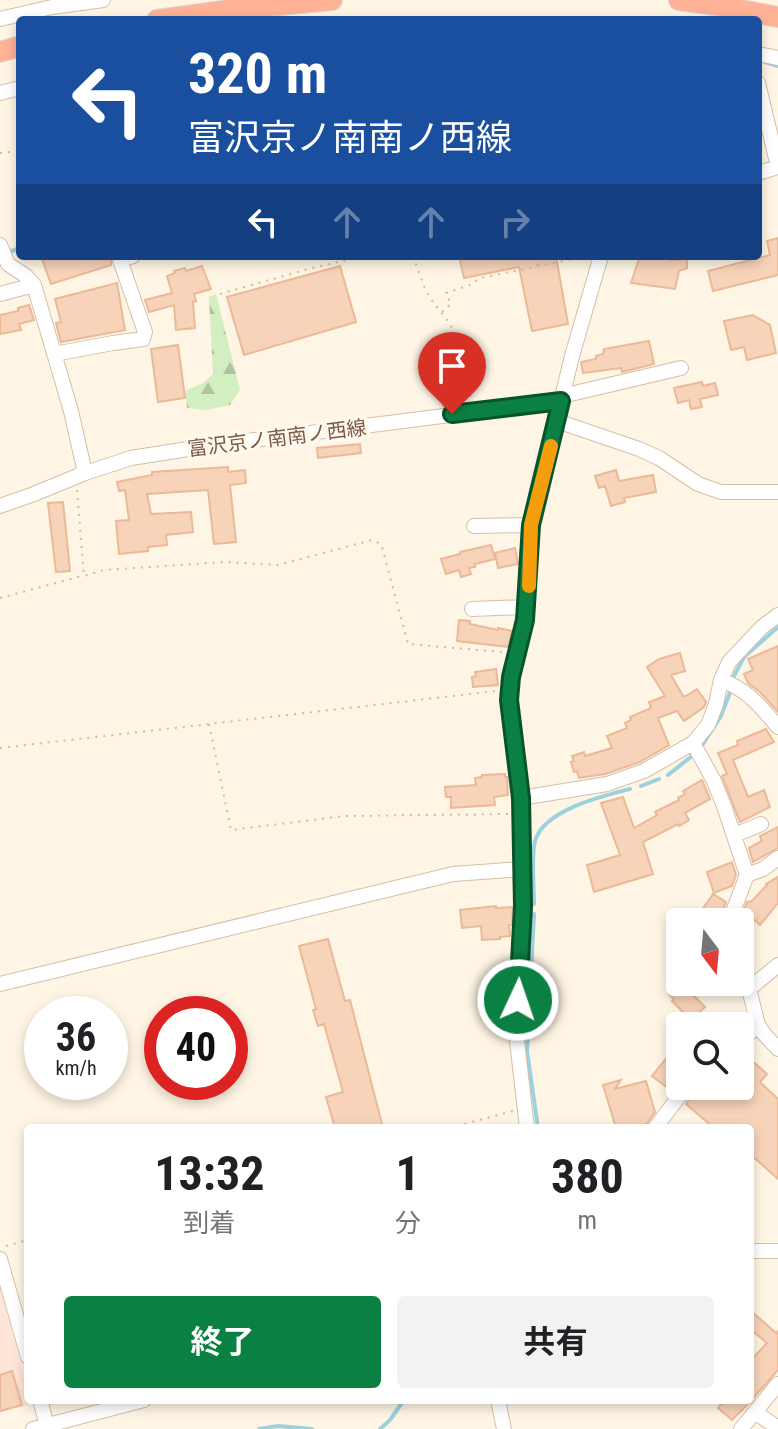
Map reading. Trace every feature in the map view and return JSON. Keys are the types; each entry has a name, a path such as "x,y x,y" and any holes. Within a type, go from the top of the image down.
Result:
{"highway":[{"path":"186,16 332,0"},
{"path":"679,0 778,17"}],"street":[{"path":"0,19 103,0"},
{"path":"762,100 778,167"},
{"path":"0,245 8,264 34,285 71,411 81,475"},
{"path":"54,354 143,339 145,332 120,260"},
{"path":"527,1124 517,1041 523,906 521,798 509,700 527,607 531,525 561,399 600,260"},
{"path":"0,294 34,285"},
{"name":"富沢京ノ南南ノ西線","path":"0,506 131,458 561,399 681,368"},
{"path":"557,421 639,449 659,458 698,484 721,492 778,492"},
{"path":"474,526 531,525"},
{"path":"472,609 527,607"},
{"path":"521,798 607,784 644,771 693,743 708,725 729,662 762,627 778,615"},
{"path":"721,680 738,686 763,707 778,727"},
{"path":"693,743 713,779 747,875 734,908"},
{"path":"735,835 761,824"},
{"path":"747,875 763,869 778,858"},
{"path":"0,984 453,874 522,869"},
{"path":"754,978 778,965"},
{"path":"749,996 758,1025 778,1049"},
{"path":"754,1029 758,1025"},
{"path":"658,1124 676,1100"},
{"path":"754,1251 778,1251"},
{"path":"0,1259 24,1343"},
{"path":"741,1429 778,1384"},
{"path":"40,1404 43,1428 130,1404"},
{"path":"499,1404 504,1429"},
{"path":"756,1413 778,1428"}],"path":[{"path":"220,294 347,260"},
{"path":"414,260 425,289 450,324 460,346 473,412"},
{"path":"536,260 537,266"},
{"path":"442,312 451,304 446,293 480,278 568,260"},
{"path":"81,475 84,576"},
{"path":"0,598 104,570 225,562 278,565 372,540 382,547 408,644 516,654"},
{"path":"0,748 510,689"},
{"path":"209,724 231,830 344,816 521,814"},
{"path":"464,1124 525,1108"},
{"path":"0,1247 24,1241"}],"shaded area":[{"path":"0,1287 24,1376 24,1404 28,1404 0,1413"}],"green space":[{"path":"216,294 240,390 230,405 207,410 187,408 185,391 203,383 213,374 209,297"}],"building":[{"path":"778,238 778,275 713,291 708,271 762,260 762,257 770,255 767,241"},
{"path":"42,260 111,260 111,265 51,284"},
{"path":"460,260 557,260 568,324 532,331 519,267 464,278"},
{"path":"639,260 687,260 687,268 679,271 675,289 631,283"},
{"path":"202,266 211,289 194,294 195,328 176,330 174,305 149,312 145,300 172,293 167,276 174,271"},
{"path":"340,266 356,322 244,355 227,297"},
{"path":"117,283 125,330 61,342 56,323 61,322 55,299"},
{"path":"29,305 34,320 19,324 21,330 0,334 0,315"},
{"path":"753,315 770,325 776,353 747,360 744,347 731,350 724,321"},
{"path":"649,341 654,364 622,372 621,368 583,373 581,362 596,359 604,349"},
{"path":"178,345 185,398 158,402 151,349"},
{"path":"702,382 703,386 715,383 718,395 700,399 702,407 691,409 689,400 678,403 674,388"},
{"path":"458,384 461,404 443,406 440,387"},
{"path":"360,444 361,453 318,458 317,448"},
{"path":"228,467 228,472 245,470 246,483 230,485 236,542 214,544 208,490 147,494 151,514 191,512 193,532 166,535 167,545 148,547 148,551 119,554 116,521 129,520 125,490 119,491 117,482 152,475 152,472"},
{"path":"616,470 619,481 653,475 656,492 624,498 625,502 611,506 605,486 599,488 595,476"},
{"path":"63,502 70,571 56,572 48,503"},
{"path":"491,545 495,559 475,564 475,567 469,568 471,574 461,577 459,570 446,574 441,559"},
{"path":"515,548 518,564 498,568 495,553"},
{"path":"459,620 512,631 508,647 457,641"},
{"path":"778,646 778,712 748,683 744,674 753,670 748,659"},
{"path":"680,653 685,671 671,675 683,696 697,689 706,702 704,707 684,721 677,711 658,718 669,745 640,762 605,774 579,778 577,771 574,772 572,756 584,752 585,756 612,748 607,736 627,728 625,723 631,720 630,717 651,708 649,702 665,696 647,667 659,659"},
{"path":"496,669 498,685 473,687 475,672"},
{"path":"766,729 774,742 733,760 748,797 764,790 770,807 740,822 722,776 727,774 718,753"},
{"path":"505,774 508,795 494,797 495,805 451,808 451,797 446,797 445,787 476,785 475,778 482,775"},
{"path":"702,780 710,799 685,813 689,820 643,842 653,874 594,892 587,865 620,855 601,803 623,797 634,828 657,815 655,812 679,800 685,794 683,791"},
{"path":"778,827 778,848 753,862 749,848 762,841 760,836"},
{"path":"732,862 736,875 732,886 714,893 707,872"},
{"path":"778,877 778,903 760,925 754,919 754,908 745,908 766,884"},
{"path":"713,894 726,902 724,908 703,908"},
{"path":"513,907 510,936 482,940 481,926 462,928 460,910"},
{"path":"328,939 345,1001 350,1000 382,1124 334,1124 326,1097 343,1092 324,1024 318,1026 313,1010 316,1009 299,946"},
{"path":"671,996 694,996 705,1007 700,1012 683,1012"},
{"path":"666,1058 666,1086 652,1076"},
{"path":"754,1063 767,1074 760,1082 778,1099 778,1179 754,1158 754,1124 709,1124 686,1104 689,1100 754,1100"},
{"path":"621,1080 615,1089 646,1081 655,1112 647,1124 615,1124 603,1085"},
{"path":"754,1314 776,1333 778,1331 778,1370 754,1397 754,1357 767,1343 754,1332"},
{"path":"12,1371 22,1405 0,1411 0,1375"},
{"path":"721,1404 748,1404 732,1420 718,1408"}],"waterway":[{"path":"765,62 778,66"},
{"path":"9,252 16,249"},
{"path":"734,676 744,657 778,627"},
{"path":"703,744 721,716 731,690"},
{"path":"668,775 692,756"},
{"path":"641,786 659,779"},
{"path":"534,904 534,847 541,830 575,806 630,789"},
{"path":"534,914 527,1051 537,1124"},
{"path":"380,1429 401,1404"},
{"path":"259,1429 278,1426 312,1429"}],"slow traffic":[{"path":"529,586 531,525 551,446"}],"route":[{"path":"452,414 561,401 531,525 528,599 509,700 521,798 523,906 518,1000"}]}
